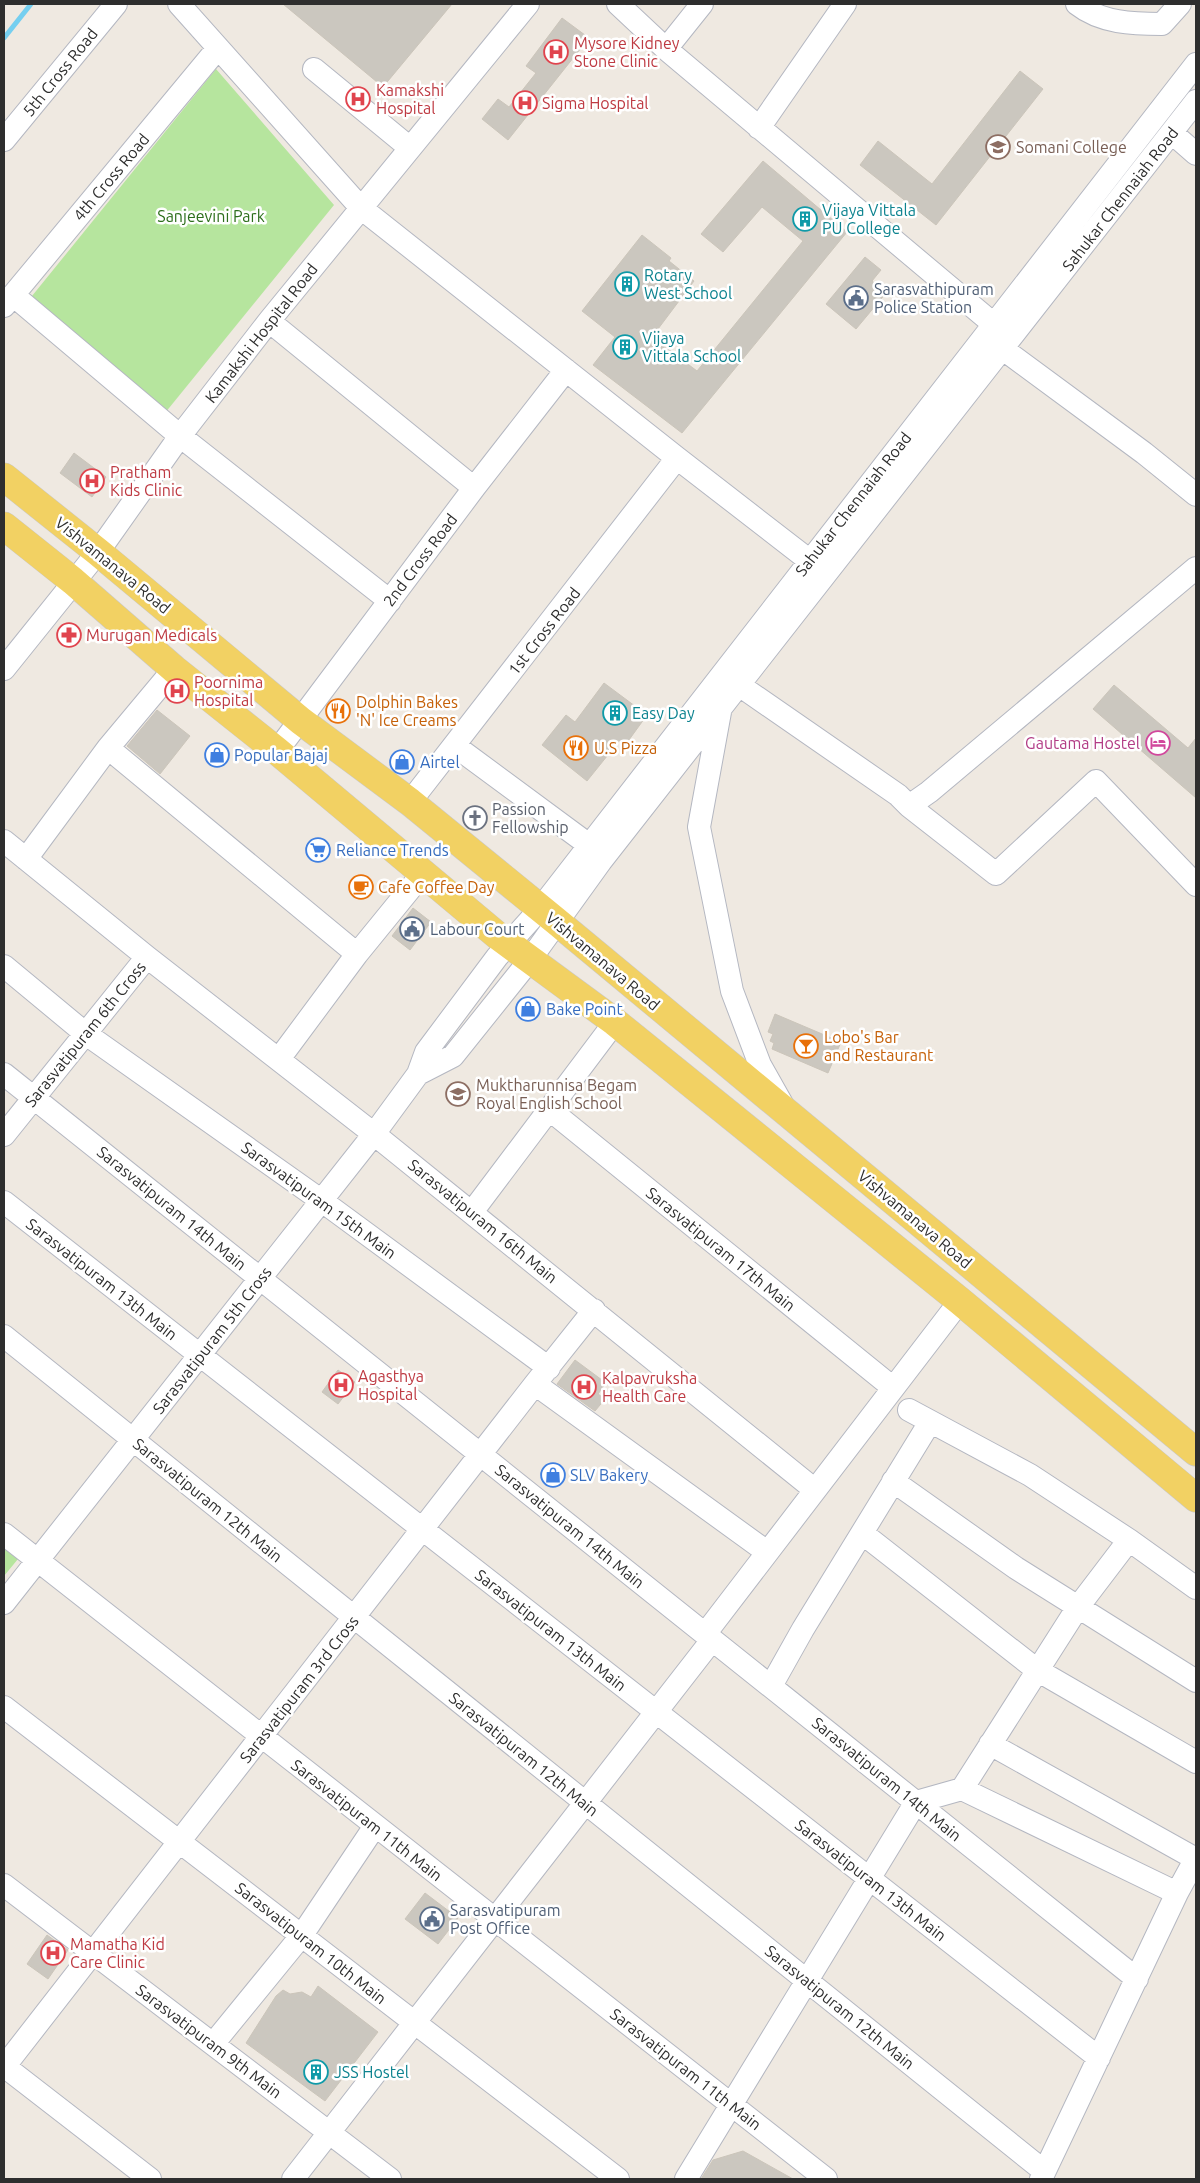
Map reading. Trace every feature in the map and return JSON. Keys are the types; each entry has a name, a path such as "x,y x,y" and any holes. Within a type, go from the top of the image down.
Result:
{"main road":[{"name":"Vishvamanava Road","path":"4,477 98,552 301,721 410,802 1196,1452"},
{"path":"4,526 73,581 174,669 519,952 615,1022 960,1301 1196,1498"}],"street":[{"name":"5th Cross Road","path":"4,140 116,4"},
{"path":"179,4 362,208 677,458 810,560"},
{"name":"Kamakshi Hospital Road","path":"4,669 98,552 180,436 269,321 528,4"},
{"path":"618,4 666,49 759,128 994,323 1006,344 1196,495"},
{"path":"666,49 702,4"},
{"path":"759,128 845,4"},
{"path":"1078,4 1108,19 1132,24 1162,24 1180,4"},
{"name":"4th Cross Road","path":"8,301 218,48"},
{"name":"Sahukar Chennaiah Road","path":"548,915 589,845 1196,64"},
{"path":"314,69 410,148"},
{"name":"Sahukar Chennaiah Road","path":"519,952 548,915 607,853 1196,102"},
{"path":"1172,133 1196,154"},
{"path":"8,301 390,601"},
{"path":"269,321 474,488"},
{"name":"2nd Cross Road","path":"277,752 474,488 566,370"},
{"name":"1st Cross Road","path":"410,802 677,458"},
{"path":"909,806 929,792 1196,568"},
{"path":"26,859 108,748 174,669"},
{"path":"739,685 898,795 909,806 996,874 1096,782 1196,885"},
{"path":"720,709 699,827 732,991 760,1066 789,1116"},
{"path":"455,746 589,845"},
{"path":"108,748 357,954"},
{"name":"Sarasvatipuram 16th Main","path":"4,840 147,957 472,1212 815,1490"},
{"path":"279,1059 357,954 423,873"},
{"name":"Sarasvatipuram 5th Cross","path":"4,1603 374,1134 418,1074 454,1056 519,952"},
{"name":"Sarasvatipuram 6th Cross","path":"4,1135 147,957"},
{"name":"Sarasvatipuram 15th Main","path":"4,966 86,1034 322,1200 542,1376 767,1552"},
{"path":"472,1212 615,1022"},
{"name":"Sarasvatipuram 14th Main","path":"4,1074 1137,1979"},
{"name":"Sarasvatipuram 17th Main","path":"550,1110 892,1387"},
{"name":"Sarasvatipuram 13th Main","path":"4,1202 1099,2058"},
{"path":"293,2179 656,1712 767,1552 960,1301"},
{"name":"Sarasvatipuram 3rd Cross","path":"4,2067 594,1310"},
{"name":"Sarasvatipuram 12th Main","path":"4,1336 807,1981 1042,2175"},
{"path":"909,1410 1030,1475 1129,1540 1196,1588"},
{"path":"771,1686 803,1629 930,1422"},
{"path":"893,1482 1016,1568 1196,1681"},
{"path":"862,1533 1037,1670 1196,1762"},
{"name":"Sarasvatipuram 11th Main","path":"4,1534 826,2179"},
{"path":"686,2179 916,1802 962,1788 1078,1607 1129,1540"},
{"name":"Sarasvatipuram 10th Main","path":"4,1707 618,2179"},
{"path":"990,1744 1196,1859 1177,1893 1042,2175"},
{"path":"962,1788 1177,1893"},
{"path":"213,2044 302,1935 375,1826"},
{"name":"Sarasvatipuram 9th Main","path":"4,1885 390,2179"},
{"path":"4,2067 150,2179"}],"green space":[{"name":"Sanjeevini Park","path":"216,69 334,205 165,413 32,296"},
{"path":"4,1548 18,1559 4,1576"}],"building":[{"name":"Kamakshi Hospital","path":"283,4 452,4 383,87"},
{"path":"562,18 589,38 508,140 482,119 498,99 509,107 536,73 526,66"},
{"name":"Somani College","path":"1020,71 1043,89 936,225 860,165 878,141 932,184"},
{"path":"763,161 847,232 682,433 593,365 615,337 582,311 642,235 671,258 669,261 694,281 652,337 697,371 803,241 762,207 723,252 701,234"},
{"name":"Sarasvathipuram Police Station","path":"865,257 881,270 872,281 886,293 856,329 826,304"},
{"path":"74,453 106,477 92,497 60,473"},
{"path":"604,683 647,715 626,744 620,740 587,781 542,745 566,715 575,722"},
{"name":"Gautama Hostel","path":"1114,685 1188,748 1196,738 1196,798 1093,709"},
{"path":"157,710 190,736 160,774 127,746"},
{"name":"Labour Court","path":"413,908 431,922 410,950 392,936"},
{"name":"Lobo's Bar and Restaurant","path":"775,1014 841,1042 828,1073 772,1049 774,1043 770,1041 773,1034 768,1032"},
{"path":"575,1360 606,1383 598,1394 605,1399 595,1411 557,1384"},
{"path":"338,1370 355,1382 338,1404 322,1392"},
{"name":"Sarasvatipuram Post Office","path":"425,1893 458,1918 438,1944 405,1919"},
{"path":"47,1935 68,1950 48,1979 27,1964"},
{"name":"JSS Hostel","path":"318,1986 378,2032 325,2101 246,2043 276,1996 283,1990 290,1994 302,1992 311,1997"},
{"path":"743,2151 793,2179 701,2179 713,2160"}],"waterway":[{"path":"4,38 31,4"}],"place":[{"name":"Mysore Kidney Stone Clinic","path":"556,52"},
{"name":"Kamakshi Hospital","path":"358,99"},
{"name":"Sigma Hospital","path":"525,103"},
{"name":"Somani College","path":"998,147"},
{"name":"Vijaya Vittala PU College","path":"805,219"},
{"name":"Rotary West School","path":"627,284"},
{"name":"Sarasvathipuram Police Station","path":"856,298"},
{"name":"Vijaya Vittala School","path":"625,347"},
{"name":"Pratham Kids Clinic","path":"92,481"},
{"name":"Murugan Medicals","path":"69,635"},
{"name":"Poornima Hospital","path":"177,691"},
{"name":"Dolphin Bakes 'N' Ice Creams","path":"338,711"},
{"name":"Easy Day","path":"615,713"},
{"name":"Gautama Hostel","path":"1158,743"},
{"name":"U.S Pizza","path":"576,748"},
{"name":"Popular Bajaj","path":"217,755"},
{"name":"Airtel","path":"402,762"},
{"name":"Passion Fellowship","path":"475,818"},
{"name":"Reliance Trends","path":"318,850"},
{"name":"Cafe Coffee Day","path":"361,887"},
{"name":"Labour Court","path":"412,929"},
{"name":"Bake Point","path":"528,1009"},
{"name":"Lobo's Bar and Restaurant","path":"806,1046"},
{"name":"Muktharunnisa Begam Royal English School","path":"458,1094"},
{"name":"Agasthya Hospital","path":"341,1385"},
{"name":"Kalpavruksha Health Care","path":"584,1387"},
{"name":"SLV Bakery","path":"553,1475"},
{"name":"Sarasvatipuram Post Office","path":"432,1919"},
{"name":"Mamatha Kid Care Clinic","path":"53,1953"},
{"name":"JSS Hostel","path":"316,2072"}]}
